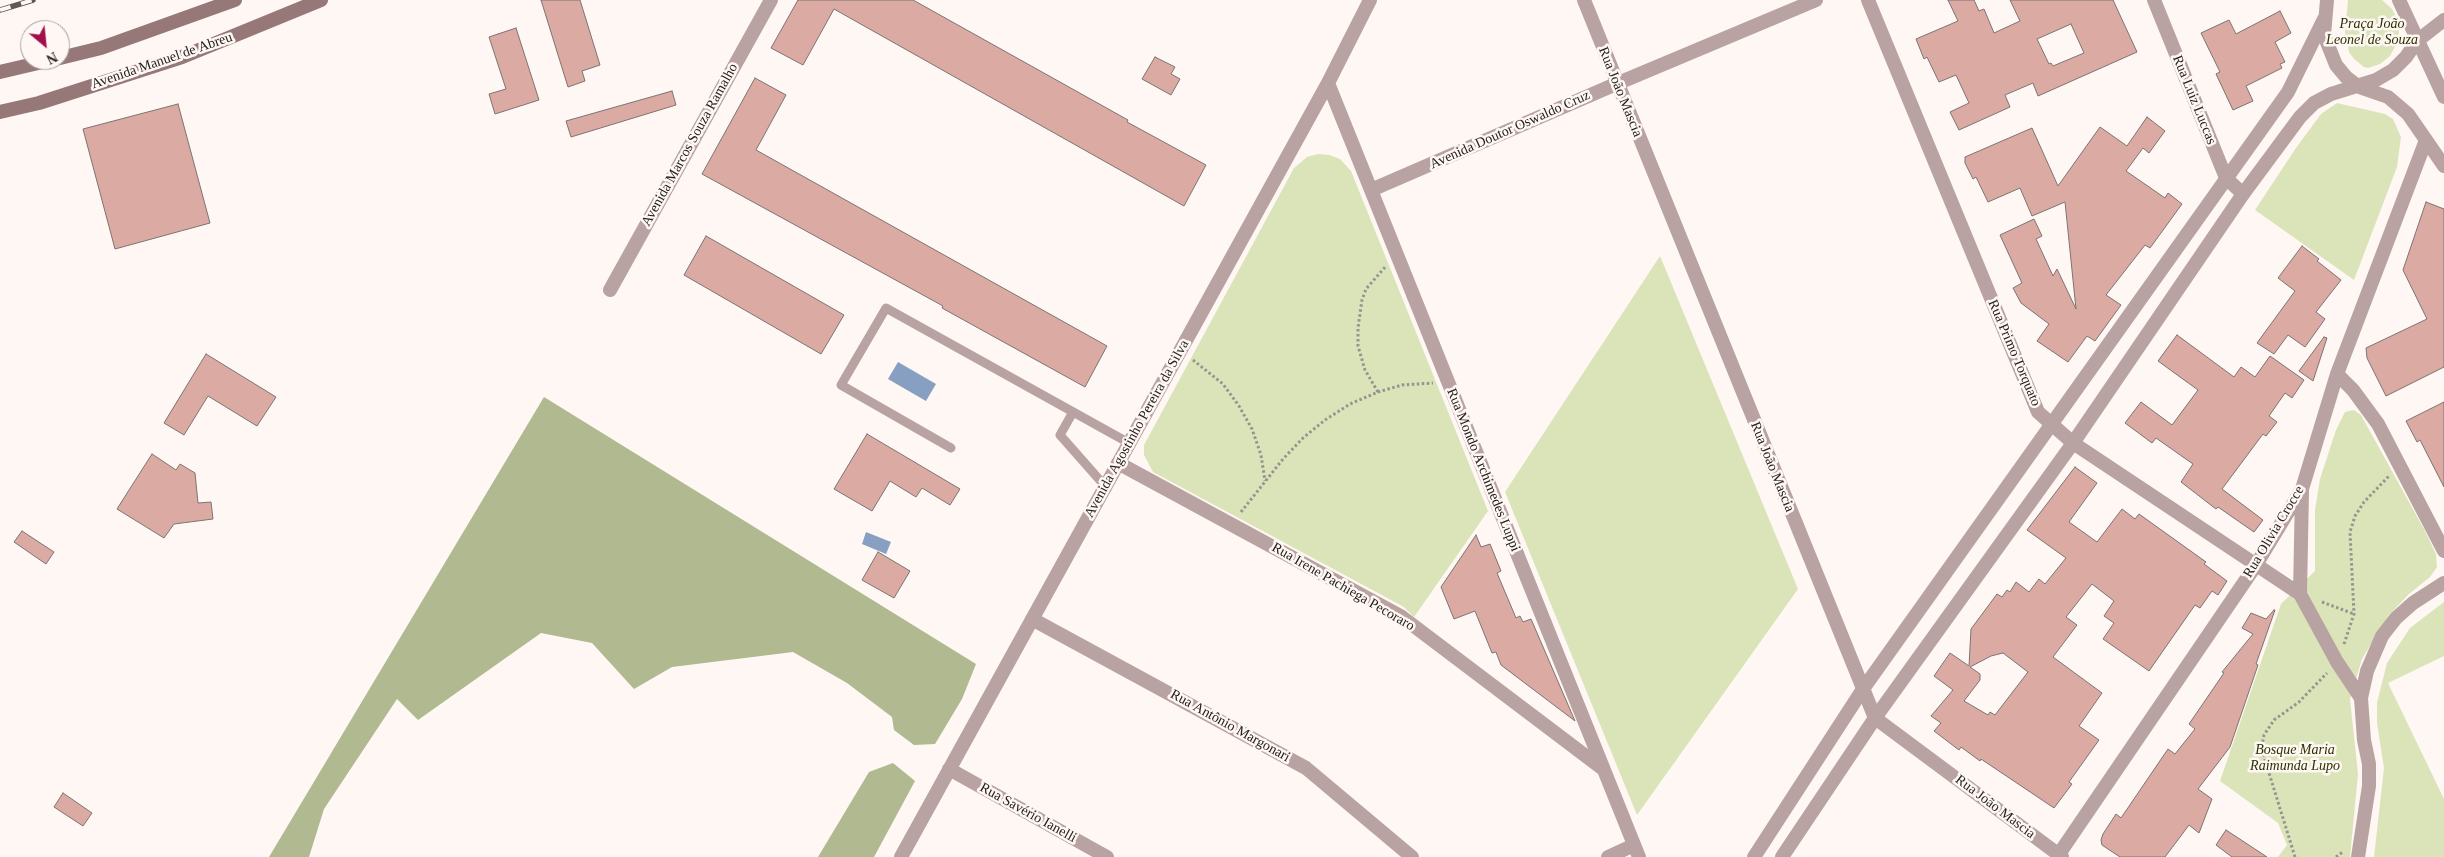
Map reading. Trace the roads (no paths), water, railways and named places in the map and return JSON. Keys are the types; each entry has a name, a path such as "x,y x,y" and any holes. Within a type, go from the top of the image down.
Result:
{"main road":[{"path":"70,56 101,48 235,0"},
{"name":"Avenida Manuel de Abreu","path":"0,112 39,103 182,58 321,0"},
{"path":"0,72 20,67"}],"street":[{"name":"Avenida Marcos Souza Ramalho","path":"610,290 771,0"},
{"name":"Avenida Agostinho Pereira da Silva","path":"901,857 1328,83 1370,0"},
{"name":"Rua João Mascia","path":"1584,0 1616,84 1875,718 2059,856"},
{"name":"Avenida Doutor Oswaldo Cruz","path":"1371,190 1816,0"},
{"name":"Rua Primo Torquato","path":"1868,0 2038,412 2074,444 2300,594"},
{"name":"Rua Luiz Luccas","path":"2154,0 2226,178 2243,194"},
{"path":"2399,0 2444,97"},
{"path":"2328,1 2324,19 2324,35 2336,65 2346,78 2359,87 2388,97 2408,114 2444,166"},
{"path":"1754,857 1863,689 2050,423 2288,92 2324,19"},
{"path":"1782,857 1875,718 2074,444 2243,194 2300,117 2314,103 2331,94 2359,87 2393,70 2406,57 2417,41 2444,20"},
{"name":"Rua Mondo Archimedes Luppi","path":"1328,83 1636,851"},
{"name":"Rua Olivia Crocce","path":"2059,856 2256,565 2302,489 2337,374 2426,140"},
{"path":"2337,374 2353,390 2378,424 2444,551"},
{"name":"Rua Irene Pachiega Pecoraro","path":"1118,463 1402,617 1603,769"},
{"path":"2302,489 2300,594 2337,662 2361,698"},
{"path":"2358,857 2369,786 2369,764 2364,740 2361,698 2371,656 2382,636 2396,618 2413,603 2444,583"},
{"name":"Rua Antônio Margonari","path":"1032,618 1306,768 1412,857"},
{"name":"Rua Savério Ianelli","path":"949,769 1107,857"},
{"path":"1608,857 1636,851"}],"lane":[{"path":"951,448 841,385 886,308 1129,443"},
{"path":"1073,412 1060,435 1105,486"}],"water":[{"path":"898,362 936,384 926,401 888,379"},
{"path":"866,532 891,542 886,554 862,544"}],"railway":[{"path":"0,10 33,0"}],"park label":[{"name":"Praça João Leonel de Souza","path":"2372,32"},
{"name":"Bosque Maria Raimunda Lupo","path":"2295,758"}]}
